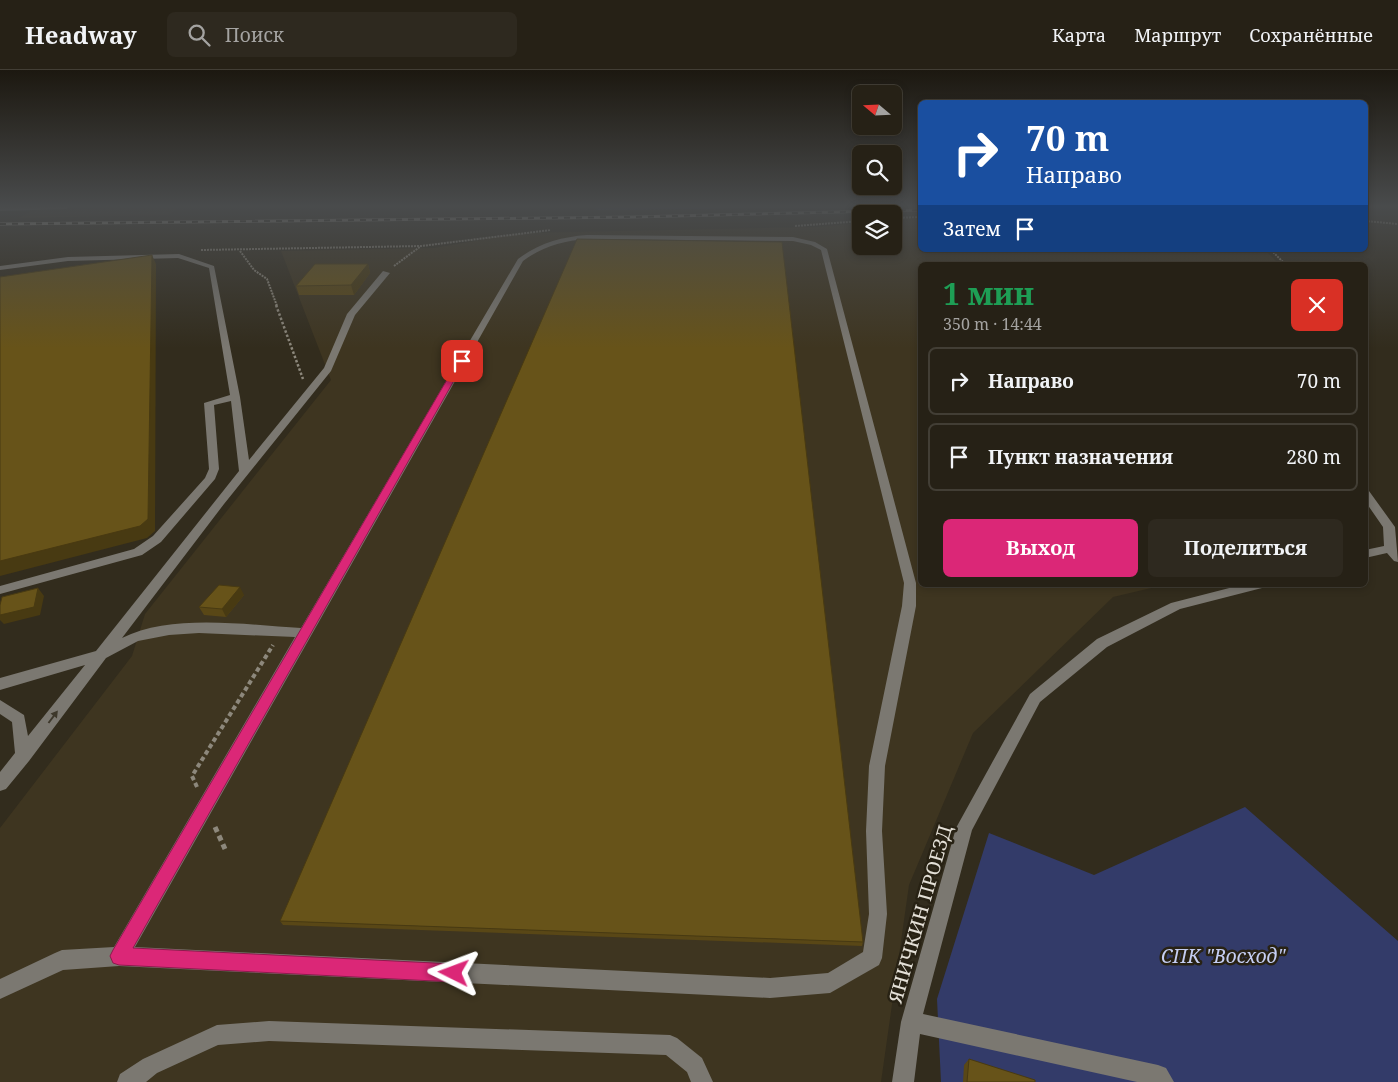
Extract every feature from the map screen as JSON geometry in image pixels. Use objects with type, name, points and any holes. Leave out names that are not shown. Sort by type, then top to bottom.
[{"type":"street","points":[[119,956],[520,260],[527,254]]},
{"type":"street","points":[[0,989],[62,960],[119,956],[770,988],[830,983],[872,958],[878,914],[874,831],[877,766],[910,606],[910,584],[825,254]]},
{"type":"street","points":[[0,268],[68,259],[178,256],[212,267],[236,397],[245,472]]},
{"type":"street","points":[[0,784],[100,654],[328,368],[351,314],[386,273]]},
{"type":"street","points":[[0,590],[138,552],[157,539],[210,479],[214,469],[209,403],[236,397]]},
{"type":"street","points":[[1368,497],[1388,527],[1394,553],[1368,554]]},
{"type":"street","name":"ЯНИЧКИН ПРОЕЗД","points":[[903,1082],[911,1022],[964,828],[1035,698],[1102,643],[1176,606],[1250,587]]},
{"type":"street","points":[[0,684],[100,654],[135,637],[169,630],[199,628],[304,632]]},
{"type":"street","points":[[0,706],[19,719],[23,756]]},
{"type":"street","points":[[911,1022],[1158,1076],[1163,1082]]},
{"type":"street","points":[[128,1082],[150,1066],[217,1035],[270,1031],[670,1045],[695,1064],[702,1082]]},
{"type":"path","points":[[243,254],[254,270],[267,279],[308,394]]},
{"type":"path","points":[[386,273],[410,254]]},
{"type":"shaded area","points":[[282,254],[1269,254],[1277,262],[918,262],[918,587],[1156,587],[1113,597],[973,733],[909,885],[881,1082],[0,1082],[0,828],[132,656],[145,614],[331,380]]},
{"type":"green space","name":"СПК \"Восход\"","points":[[1245,807],[1398,941],[1398,1082],[941,1082],[937,999],[989,833],[1094,875]]},
{"type":"building","points":[[570,254],[783,254],[863,942],[280,921]]},
{"type":"building","points":[[152,255],[148,519],[140,526],[0,561],[0,277]]},
{"type":"building","points":[[315,264],[368,264],[351,285],[296,286]]},
{"type":"building","points":[[219,585],[240,587],[222,609],[199,607]]},
{"type":"building","points":[[38,588],[34,607],[0,615],[2,597]]},
{"type":"building","points":[[969,1059],[1035,1080],[1035,1082],[967,1082]]},
{"type":"route","points":[[454,973],[119,956],[304,632],[462,361]]}]
